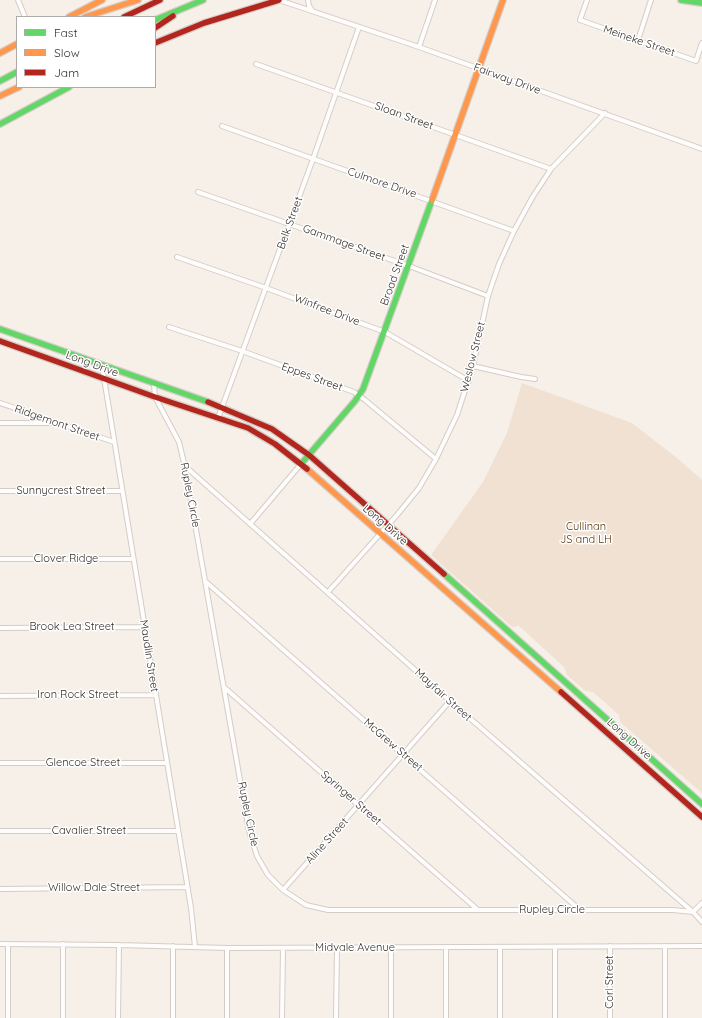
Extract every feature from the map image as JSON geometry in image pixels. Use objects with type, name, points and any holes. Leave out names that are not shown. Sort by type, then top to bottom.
[{"type":"main road","points":[[71,16],[102,0]]},
{"type":"main road","points":[[88,16],[138,0]]},
{"type":"main road","points":[[126,16],[160,0]]},
{"type":"main road","points":[[156,20],[195,2],[203,0]]},
{"type":"main road","points":[[156,43],[204,23],[279,0]]},
{"type":"main road","name":"Broad Street","points":[[301,464],[363,389],[409,266],[503,0]]},
{"type":"main road","points":[[681,0],[702,3]]},
{"type":"main road","points":[[156,27],[195,2]]},
{"type":"main road","points":[[0,53],[16,45]]},
{"type":"main road","points":[[0,81],[16,73]]},
{"type":"main road","points":[[0,96],[17,88]]},
{"type":"main road","points":[[0,124],[67,88]]},
{"type":"main road","name":"Long Drive","points":[[0,329],[222,407],[272,429],[309,456],[346,488],[387,526],[525,646],[702,804]]},
{"type":"main road","name":"Long Drive","points":[[0,341],[155,397],[248,428],[275,444],[301,464],[701,814]]},
{"type":"main road","points":[[47,358],[51,348]]},
{"type":"main road","points":[[337,496],[346,488]]},
{"type":"main road","points":[[421,570],[428,562]]},
{"type":"main road","points":[[467,609],[474,602]]},
{"type":"main road","points":[[518,654],[525,646]]},
{"type":"main road","points":[[563,694],[570,686]]},
{"type":"main road","points":[[613,738],[619,729]]},
{"type":"main road","points":[[656,776],[663,769]]},
{"type":"street","points":[[18,0],[25,16]]},
{"type":"street","name":"Fairway Drive","points":[[279,0],[419,47],[702,149]]},
{"type":"street","points":[[308,0],[312,11]]},
{"type":"street","points":[[419,47],[435,0]]},
{"type":"street","name":"Meineke Street","points":[[587,0],[580,20],[696,61],[702,43]]},
{"type":"street","points":[[638,40],[651,0]]},
{"type":"street","name":"Belk Street","points":[[218,418],[290,224],[359,26]]},
{"type":"street","name":"Sloan Street","points":[[256,64],[456,134],[551,170]]},
{"type":"street","name":"Weslow Street","points":[[328,592],[419,488],[436,459],[457,415],[469,381],[488,296],[499,264],[514,231],[532,198],[551,170],[604,113]]},
{"type":"street","name":"Culmore Drive","points":[[222,126],[432,200],[514,231]]},
{"type":"street","name":"Gammage Street","points":[[198,192],[409,266],[488,296]]},
{"type":"street","name":"Winfree Drive","points":[[176,257],[266,288],[385,332],[469,381]]},
{"type":"street","name":"Eppes Street","points":[[169,327],[359,395],[436,459]]},
{"type":"street","name":"Maudlin Street","points":[[102,366],[191,908],[195,947]]},
{"type":"street","points":[[473,366],[535,379]]},
{"type":"street","name":"Rupley Circle","points":[[154,384],[155,397],[179,442],[186,467],[249,831],[257,856],[268,875],[283,890],[306,904],[328,910],[673,910],[693,912]]},
{"type":"street","name":"Ridgemont Street","points":[[0,403],[114,442]]},
{"type":"street","points":[[0,423],[56,423]]},
{"type":"street","name":"Broad Street","points":[[250,524],[301,464]]},
{"type":"street","name":"Mayfair Street","points":[[186,467],[450,701],[693,912],[702,922]]},
{"type":"street","name":"Sunnycrest Street","points":[[0,491],[122,491]]},
{"type":"street","name":"Clover Ridge","points":[[0,560],[133,559]]},
{"type":"street","name":"McGrew Street","points":[[205,580],[580,910]]},
{"type":"street","name":"Brook Lea Street","points":[[0,628],[144,627]]},
{"type":"street","name":"Springer Street","points":[[224,687],[478,910]]},
{"type":"street","name":"Iron Rock Street","points":[[0,696],[155,695]]},
{"type":"street","name":"Aline Street","points":[[283,890],[450,701]]},
{"type":"street","name":"Glencoe Street","points":[[0,763],[167,764]]},
{"type":"street","name":"Cavalier Street","points":[[0,831],[178,831]]},
{"type":"street","name":"Willow Dale Street","points":[[0,889],[187,887]]},
{"type":"street","points":[[693,912],[702,902]]},
{"type":"street","name":"Midvale Avenue","points":[[0,944],[227,948],[702,946]]},
{"type":"street","points":[[8,944],[8,1018]]},
{"type":"street","points":[[63,944],[63,1018]]},
{"type":"street","points":[[118,1018],[119,945]]},
{"type":"street","points":[[173,946],[173,1018]]},
{"type":"street","name":"Corl Street","points":[[610,946],[610,1018]]},
{"type":"street","points":[[665,946],[665,1018]]},
{"type":"street","points":[[446,947],[446,1018]]},
{"type":"street","points":[[500,947],[500,1018]]},
{"type":"street","points":[[555,947],[555,1018]]},
{"type":"street","points":[[227,948],[227,1018]]},
{"type":"street","points":[[282,948],[282,1018]]},
{"type":"street","points":[[336,1018],[337,948]]},
{"type":"street","points":[[391,948],[391,1018]]},
{"type":"green space","name":"Cullinan JS and LH","points":[[522,383],[632,423],[677,458],[702,480],[702,793],[620,722],[619,715],[593,692],[585,691],[567,675],[564,667],[519,626],[512,627],[431,555],[483,482],[507,433]]},
{"type":"traffic: fast","points":[[156,20],[203,0]]},
{"type":"traffic: fast","points":[[681,0],[702,3]]},
{"type":"traffic: fast","points":[[0,81],[16,73]]},
{"type":"traffic: fast","points":[[0,124],[67,88]]},
{"type":"traffic: fast","points":[[301,464],[355,401],[363,389],[432,200]]},
{"type":"traffic: fast","points":[[0,329],[208,402]]},
{"type":"traffic: fast","points":[[444,574],[702,804]]},
{"type":"traffic: slow","points":[[71,16],[102,0]]},
{"type":"traffic: slow","points":[[88,16],[138,0]]},
{"type":"traffic: slow","points":[[432,200],[503,0]]},
{"type":"traffic: slow","points":[[0,53],[16,45]]},
{"type":"traffic: slow","points":[[0,96],[17,88]]},
{"type":"traffic: slow","points":[[307,469],[561,692]]},
{"type":"traffic: jam","points":[[126,16],[160,0]]},
{"type":"traffic: jam","points":[[156,43],[204,23],[279,0]]},
{"type":"traffic: jam","points":[[156,27],[173,16]]},
{"type":"traffic: jam","points":[[0,341],[155,397],[248,428],[275,444],[307,469]]},
{"type":"traffic: jam","points":[[208,402],[272,429],[309,455],[444,574]]},
{"type":"traffic: jam","points":[[561,692],[702,817]]}]
